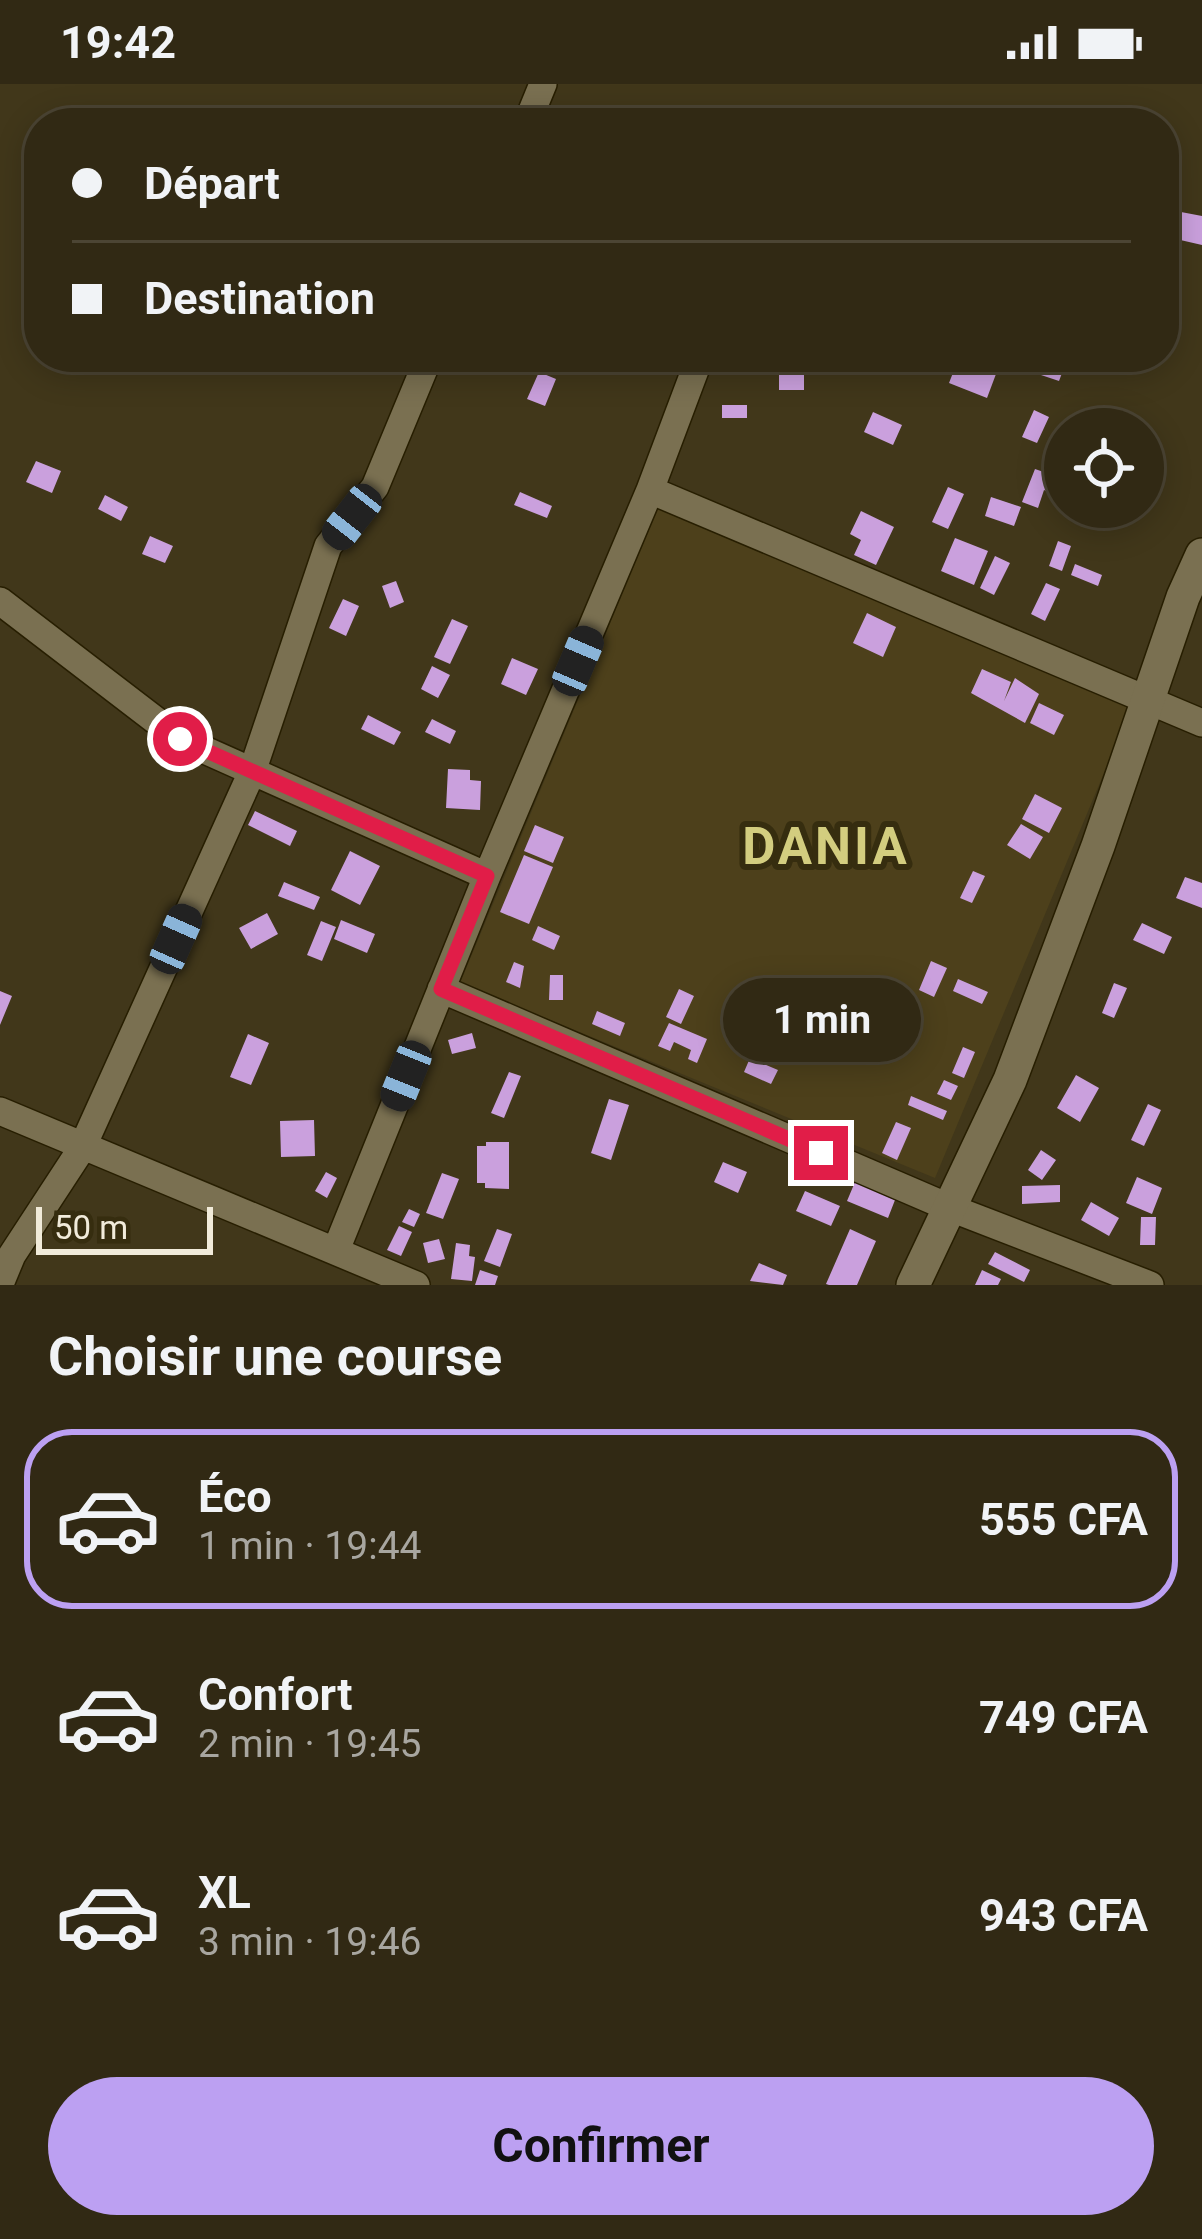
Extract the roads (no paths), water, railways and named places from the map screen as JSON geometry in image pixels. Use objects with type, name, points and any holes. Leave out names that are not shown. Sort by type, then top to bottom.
[{"type":"street","points":[[0,1284],[12,1255],[82,1148],[252,772],[328,546],[375,487],[423,372]]},
{"type":"street","points":[[336,1250],[694,372]]},
{"type":"street","points":[[650,490],[1202,723]]},
{"type":"street","points":[[913,1285],[1010,1080],[1202,554]]},
{"type":"street","points":[[0,602],[180,739],[487,876]]},
{"type":"street","points":[[441,989],[948,1208],[1150,1285]]},
{"type":"street","points":[[0,1111],[416,1285]]},
{"type":"district","name":"DANIA","points":[[826,846]]}]
